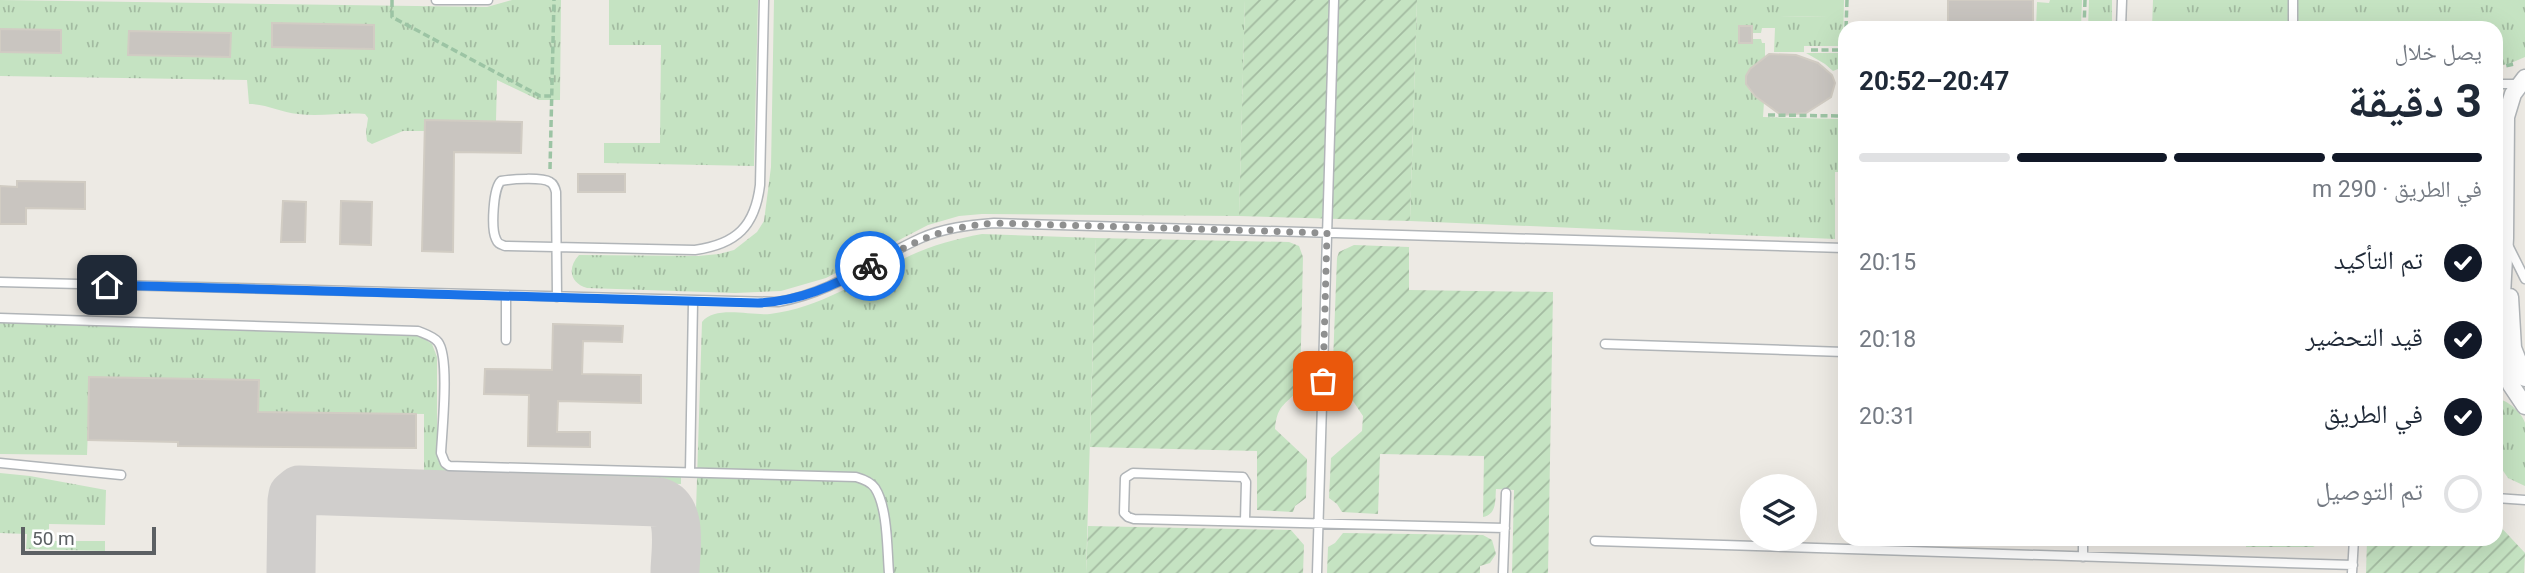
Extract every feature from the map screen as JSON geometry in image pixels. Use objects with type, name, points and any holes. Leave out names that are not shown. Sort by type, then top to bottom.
[{"type":"street","points":[[2503,252],[2506,117],[2513,94],[2522,81]]},
{"type":"street","points":[[2503,277],[2510,289],[2513,348],[2525,378]]},
{"type":"street","points":[[2503,359],[2511,385],[2525,406]]},
{"type":"lane","points":[[436,0],[488,0]]},
{"type":"lane","points":[[558,297],[557,247],[556,192],[550,182],[501,181],[496,185],[495,238],[505,246],[557,247],[695,250],[725,243],[749,224],[758,205],[760,185],[764,0]]},
{"type":"lane","points":[[1317,573],[1334,0]]},
{"type":"lane","points":[[2122,0],[2122,21]]},
{"type":"lane","points":[[2293,0],[2293,21]]},
{"type":"lane","points":[[2503,83],[2522,81]]},
{"type":"lane","points":[[0,282],[758,303],[798,299],[838,284],[923,237],[970,225],[995,223],[1838,248]]},
{"type":"lane","points":[[2505,238],[2525,279]]},
{"type":"lane","points":[[506,296],[506,340]]},
{"type":"lane","points":[[690,471],[693,302]]},
{"type":"lane","points":[[0,318],[418,331],[438,342],[442,351],[444,372],[441,453],[445,464],[848,475],[864,480],[876,489],[882,505],[889,573]]},
{"type":"lane","points":[[1605,344],[1838,352]]},
{"type":"lane","points":[[0,464],[121,475]]},
{"type":"lane","points":[[1245,521],[1246,482],[1243,477],[1133,473],[1125,478],[1124,513],[1128,517],[1245,521],[1505,528]]},
{"type":"lane","points":[[1503,573],[1506,493]]},
{"type":"lane","points":[[2503,498],[2525,500]]},
{"type":"lane","points":[[1595,541],[2353,569],[2354,546]]},
{"type":"lane","points":[[1910,546],[1910,551]]},
{"type":"lane","points":[[2083,546],[2083,557]]},
{"type":"path","points":[[391,0],[391,17],[540,96],[551,96]]},
{"type":"path","points":[[550,182],[554,0]]},
{"type":"path","points":[[1846,0],[1846,21]]},
{"type":"path","points":[[2084,21],[2085,0]]},
{"type":"path","points":[[1811,50],[1838,50]]},
{"type":"path","points":[[2503,66],[2522,60]]},
{"type":"path","points":[[1768,115],[1838,116]]},
{"type":"green space","points":[[0,0],[487,7],[512,0],[561,0],[560,100],[539,100],[497,80],[496,121],[425,120],[425,131],[403,131],[372,144],[367,141],[368,118],[365,114],[306,115],[249,104],[247,80],[0,76]]},
{"type":"green space","points":[[609,0],[758,0],[754,166],[604,163],[604,143],[660,143],[661,45],[609,45]]},
{"type":"green space","points":[[774,0],[1245,0],[1239,216],[959,216],[928,225],[826,278],[781,291],[735,293],[581,286],[572,275],[573,265],[579,255],[719,254],[734,250],[757,232],[764,221],[771,167]]},
{"type":"green space","points":[[1245,0],[1417,0],[1410,221],[1239,216]]},
{"type":"green space","points":[[1417,0],[1779,0],[1779,16],[1827,17],[1828,0],[1844,0],[1844,21],[1838,21],[1838,46],[1804,46],[1804,52],[1774,52],[1775,28],[1762,28],[1761,33],[1752,33],[1752,26],[1739,27],[1739,43],[1752,43],[1752,39],[1761,39],[1762,43],[1765,43],[1765,59],[1746,84],[1750,91],[1764,102],[1763,117],[1838,119],[1835,239],[1410,221]]},
{"type":"green space","points":[[1779,0],[1828,0],[1828,17],[1779,16]]},
{"type":"green space","points":[[2050,0],[2082,0],[2081,21],[2036,21],[2037,2],[2049,3]]},
{"type":"green space","points":[[2089,0],[2112,0],[2112,21],[2088,21]]},
{"type":"green space","points":[[2153,0],[2525,0],[2525,57],[2503,65],[2503,21],[2152,21]]},
{"type":"green space","points":[[1806,53],[1838,53],[1838,69],[1833,71]]},
{"type":"green space","points":[[982,234],[1096,238],[1086,573],[694,573],[702,322],[715,314],[770,314],[806,306],[923,250]]},
{"type":"green space","points":[[1096,238],[1289,242],[1299,246],[1303,257],[1300,387],[1278,414],[1275,429],[1307,459],[1306,498],[1295,506],[1293,512],[1257,510],[1257,451],[1090,447]]},
{"type":"green space","points":[[1354,245],[1409,247],[1409,290],[1553,292],[1548,573],[1512,573],[1514,490],[1496,489],[1493,510],[1483,517],[1484,456],[1380,454],[1378,514],[1342,512],[1329,498],[1331,458],[1362,431],[1363,416],[1351,398],[1332,388],[1337,258],[1339,252]]},
{"type":"green space","points":[[0,323],[420,336],[432,344],[437,357],[437,457],[441,466],[450,469],[681,475],[681,484],[424,476],[424,414],[258,412],[258,380],[90,377],[87,455],[0,454]]},
{"type":"green space","points":[[2503,400],[2521,415],[2525,423],[2525,486],[2508,478],[2503,471]]},
{"type":"green space","points":[[0,473],[106,490],[105,525],[49,524],[49,541],[105,541],[105,551],[26,549],[27,534],[0,533]]},
{"type":"green space","points":[[1088,526],[1291,530],[1304,545],[1303,573],[1086,573]]},
{"type":"green space","points":[[2503,529],[2525,553],[2524,573],[2366,573],[2367,546],[2503,546]]},
{"type":"green space","points":[[1343,533],[1483,535],[1492,540],[1496,554],[1490,563],[1480,566],[1480,573],[1327,573],[1328,547]]},
{"type":"green space","points":[[2246,546],[2315,546],[2313,547]]},
{"type":"building","points":[[1948,0],[2033,0],[2033,21],[1948,21]]},
{"type":"building","points":[[272,23],[374,25],[374,49],[272,47]]},
{"type":"building","points":[[1739,26],[1752,26],[1752,43],[1739,43]]},
{"type":"building","points":[[0,29],[61,30],[61,53],[0,52]]},
{"type":"building","points":[[129,31],[231,33],[230,57],[128,55]]},
{"type":"building","points":[[1769,54],[1796,55],[1818,63],[1832,75],[1835,83],[1831,97],[1806,113],[1781,115],[1755,96],[1746,84],[1750,69]]},
{"type":"building","points":[[425,120],[522,122],[521,153],[454,152],[453,252],[422,251]]},
{"type":"building","points":[[578,174],[625,174],[625,192],[578,192]]},
{"type":"building","points":[[17,181],[85,182],[85,209],[26,208],[26,224],[0,224],[0,186],[17,187]]},
{"type":"building","points":[[283,201],[306,202],[305,242],[281,242]]},
{"type":"building","points":[[341,201],[372,202],[371,245],[340,244]]},
{"type":"building","points":[[553,324],[623,326],[622,342],[583,341],[582,374],[641,375],[641,403],[558,401],[557,432],[590,432],[590,447],[528,446],[529,395],[484,394],[485,369],[552,370]]},
{"type":"building","points":[[89,377],[259,380],[258,412],[416,414],[416,448],[178,446],[178,442],[88,440]]},
{"type":"taxiway","points":[[291,573],[292,501],[293,495],[299,490],[659,502],[667,506],[675,522],[675,573]]},
{"type":"way so far","points":[[870,266],[923,237],[970,225],[995,223],[1327,233],[1323,381]]},
{"type":"route","points":[[107,285],[758,303],[798,299],[838,284],[870,266]]}]
